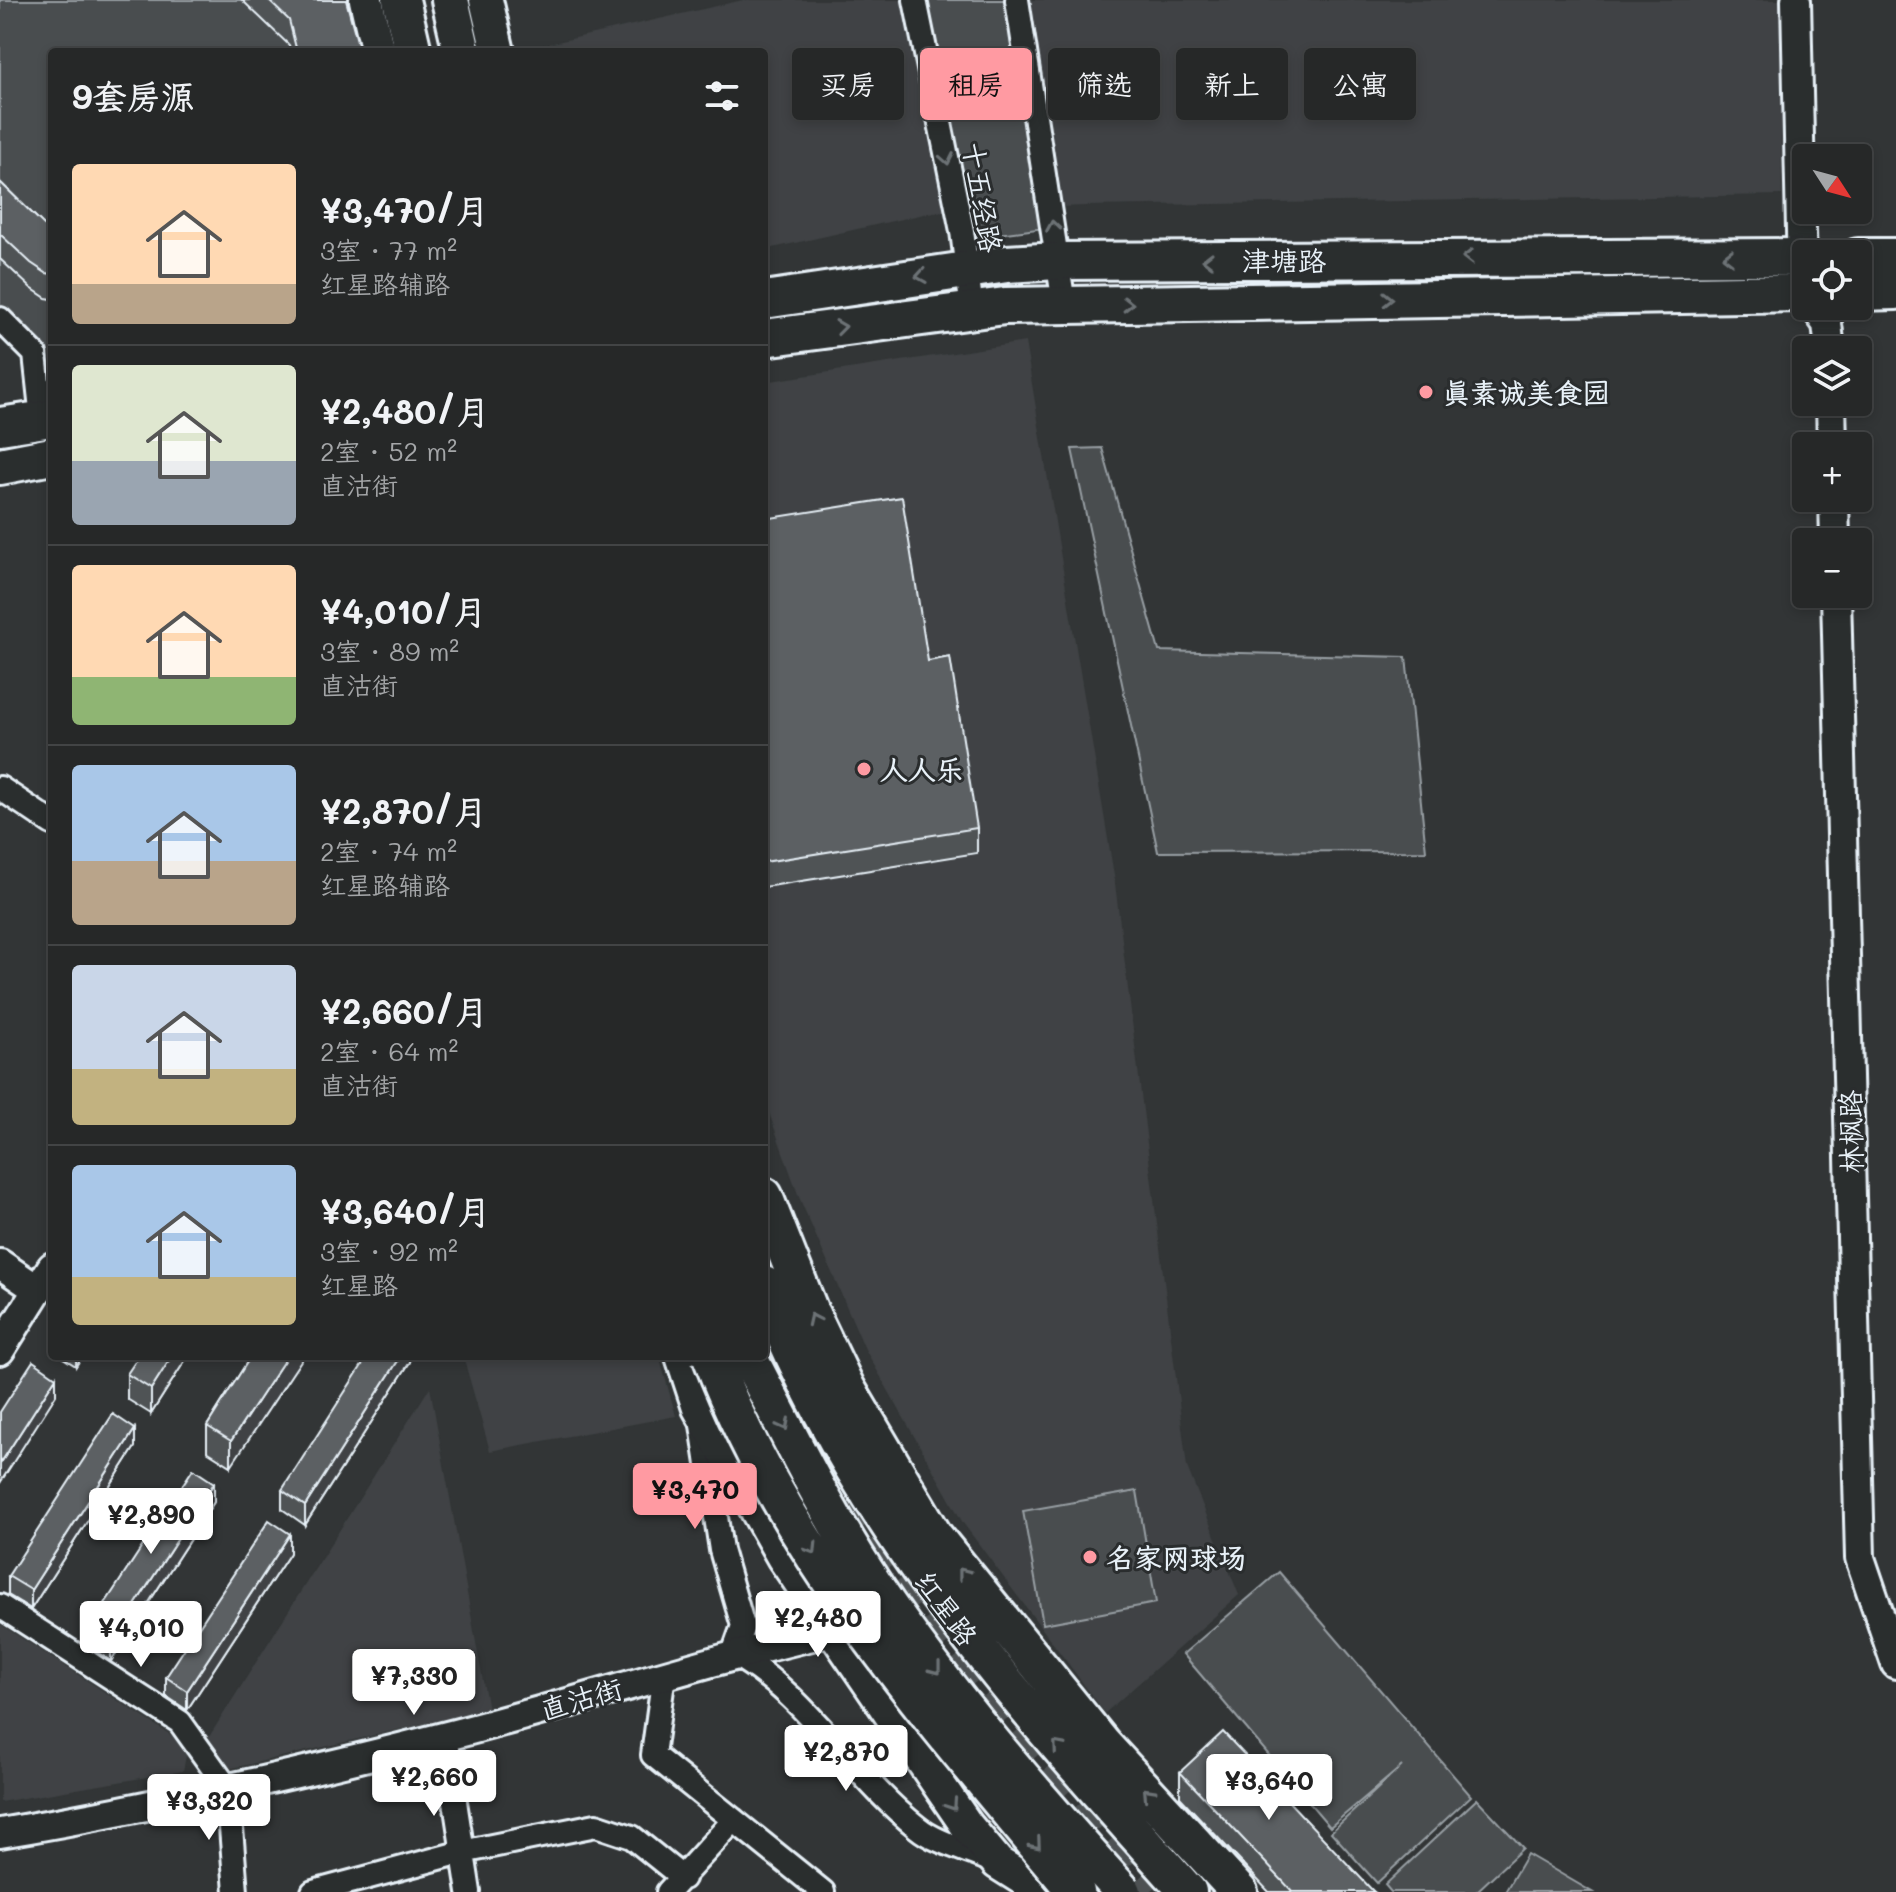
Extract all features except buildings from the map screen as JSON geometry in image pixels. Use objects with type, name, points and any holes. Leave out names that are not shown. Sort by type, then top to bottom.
[{"type":"main road","points":[[366,0],[377,48]]},
{"type":"main road","points":[[401,0],[412,48]]},
{"type":"main road","points":[[450,0],[461,48]]},
{"type":"main road","points":[[486,0],[497,48]]},
{"type":"main road","name":"津塘路","points":[[768,299],[966,270],[1058,261],[1792,257]]},
{"type":"main road","points":[[1872,257],[1896,257]]},
{"type":"main road","points":[[1872,292],[1896,291]]},
{"type":"main road","name":"津塘路","points":[[768,337],[972,310],[1064,304],[1792,297]]},
{"type":"main road","points":[[0,426],[47,418]]},
{"type":"main road","points":[[0,466],[48,457]]},
{"type":"main road","points":[[768,1206],[810,1312],[847,1389],[934,1536],[1103,1745],[1239,1892]]},
{"type":"main road","name":"红星路","points":[[768,1293],[840,1446],[921,1574],[994,1673],[1188,1892]]},
{"type":"main road","points":[[683,1360],[699,1408],[783,1557],[833,1631],[967,1826],[998,1863],[1044,1892]]},
{"type":"main road","points":[[713,1360],[769,1480],[870,1641],[922,1710],[1076,1892]]},
{"type":"main road","name":"红星路","points":[[750,1360],[833,1518],[875,1585],[934,1667],[1053,1815],[1123,1892]]},
{"type":"street","name":"十五经路","points":[[915,0],[962,231],[972,310]]},
{"type":"street","points":[[1017,0],[1064,304]]},
{"type":"street","points":[[1796,0],[1803,240]]},
{"type":"street","points":[[0,319],[35,354],[47,418]]},
{"type":"street","name":"林枫路","points":[[1836,608],[1860,1558],[1896,1664]]},
{"type":"street","points":[[0,788],[48,820]]},
{"type":"street","points":[[0,1264],[45,1278],[0,1350]]},
{"type":"street","points":[[699,1408],[721,1550],[743,1626],[733,1654],[764,1671],[872,1787],[920,1830],[998,1863]]},
{"type":"street","points":[[0,1606],[180,1722],[228,1789],[236,1892]]},
{"type":"street","name":"直沽街","points":[[0,1833],[228,1789],[445,1737],[733,1654],[833,1631]]},
{"type":"street","points":[[664,1674],[653,1755],[823,1892]]},
{"type":"street","points":[[445,1737],[469,1892]]},
{"type":"street","points":[[313,1892],[462,1852],[596,1825],[632,1837],[676,1885],[734,1820]]},
{"type":"shaded area","points":[[0,0],[349,0],[360,48],[48,48],[48,378],[0,329]]},
{"type":"shaded area","points":[[743,0],[1780,0],[1782,195],[1086,206],[933,212],[768,249],[768,48],[531,48]]},
{"type":"shaded area","points":[[927,0],[1012,0],[1019,48],[937,48]]},
{"type":"shaded area","points":[[951,120],[1029,120],[1045,228],[975,237]]},
{"type":"shaded area","points":[[1025,342],[1114,875],[1187,1467],[1239,1595],[1105,1713],[963,1523],[865,1349],[799,1197],[768,1110],[768,381]]},
{"type":"shaded area","points":[[1102,448],[1159,651],[1406,657],[1426,851],[1158,852],[1072,449]]},
{"type":"shaded area","points":[[464,1360],[660,1360],[676,1416],[490,1451]]},
{"type":"shaded area","points":[[430,1387],[488,1709],[216,1772],[207,1740]]},
{"type":"shaded area","name":"名家网球场","points":[[1137,1491],[1156,1603],[1043,1624],[1023,1511]]},
{"type":"shaded area","points":[[1279,1572],[1471,1796],[1377,1883],[1331,1832],[1402,1766],[1330,1827],[1183,1654]]},
{"type":"shaded area","points":[[0,1624],[188,1746],[183,1771],[0,1802]]},
{"type":"shaded area","points":[[1477,1799],[1523,1848],[1476,1892],[1391,1892],[1385,1885]]},
{"type":"shaded area","points":[[1527,1854],[1592,1892],[1505,1892]]},
{"type":"tunnel","points":[[768,1337],[796,1407],[835,1484],[879,1557],[981,1697],[1150,1892]]},
{"type":"place","name":"真素诚美食园","points":[[1426,392]]},
{"type":"place","name":"人人乐","points":[[864,769]]},
{"type":"place","name":"名家网球场","points":[[1090,1557]]}]
